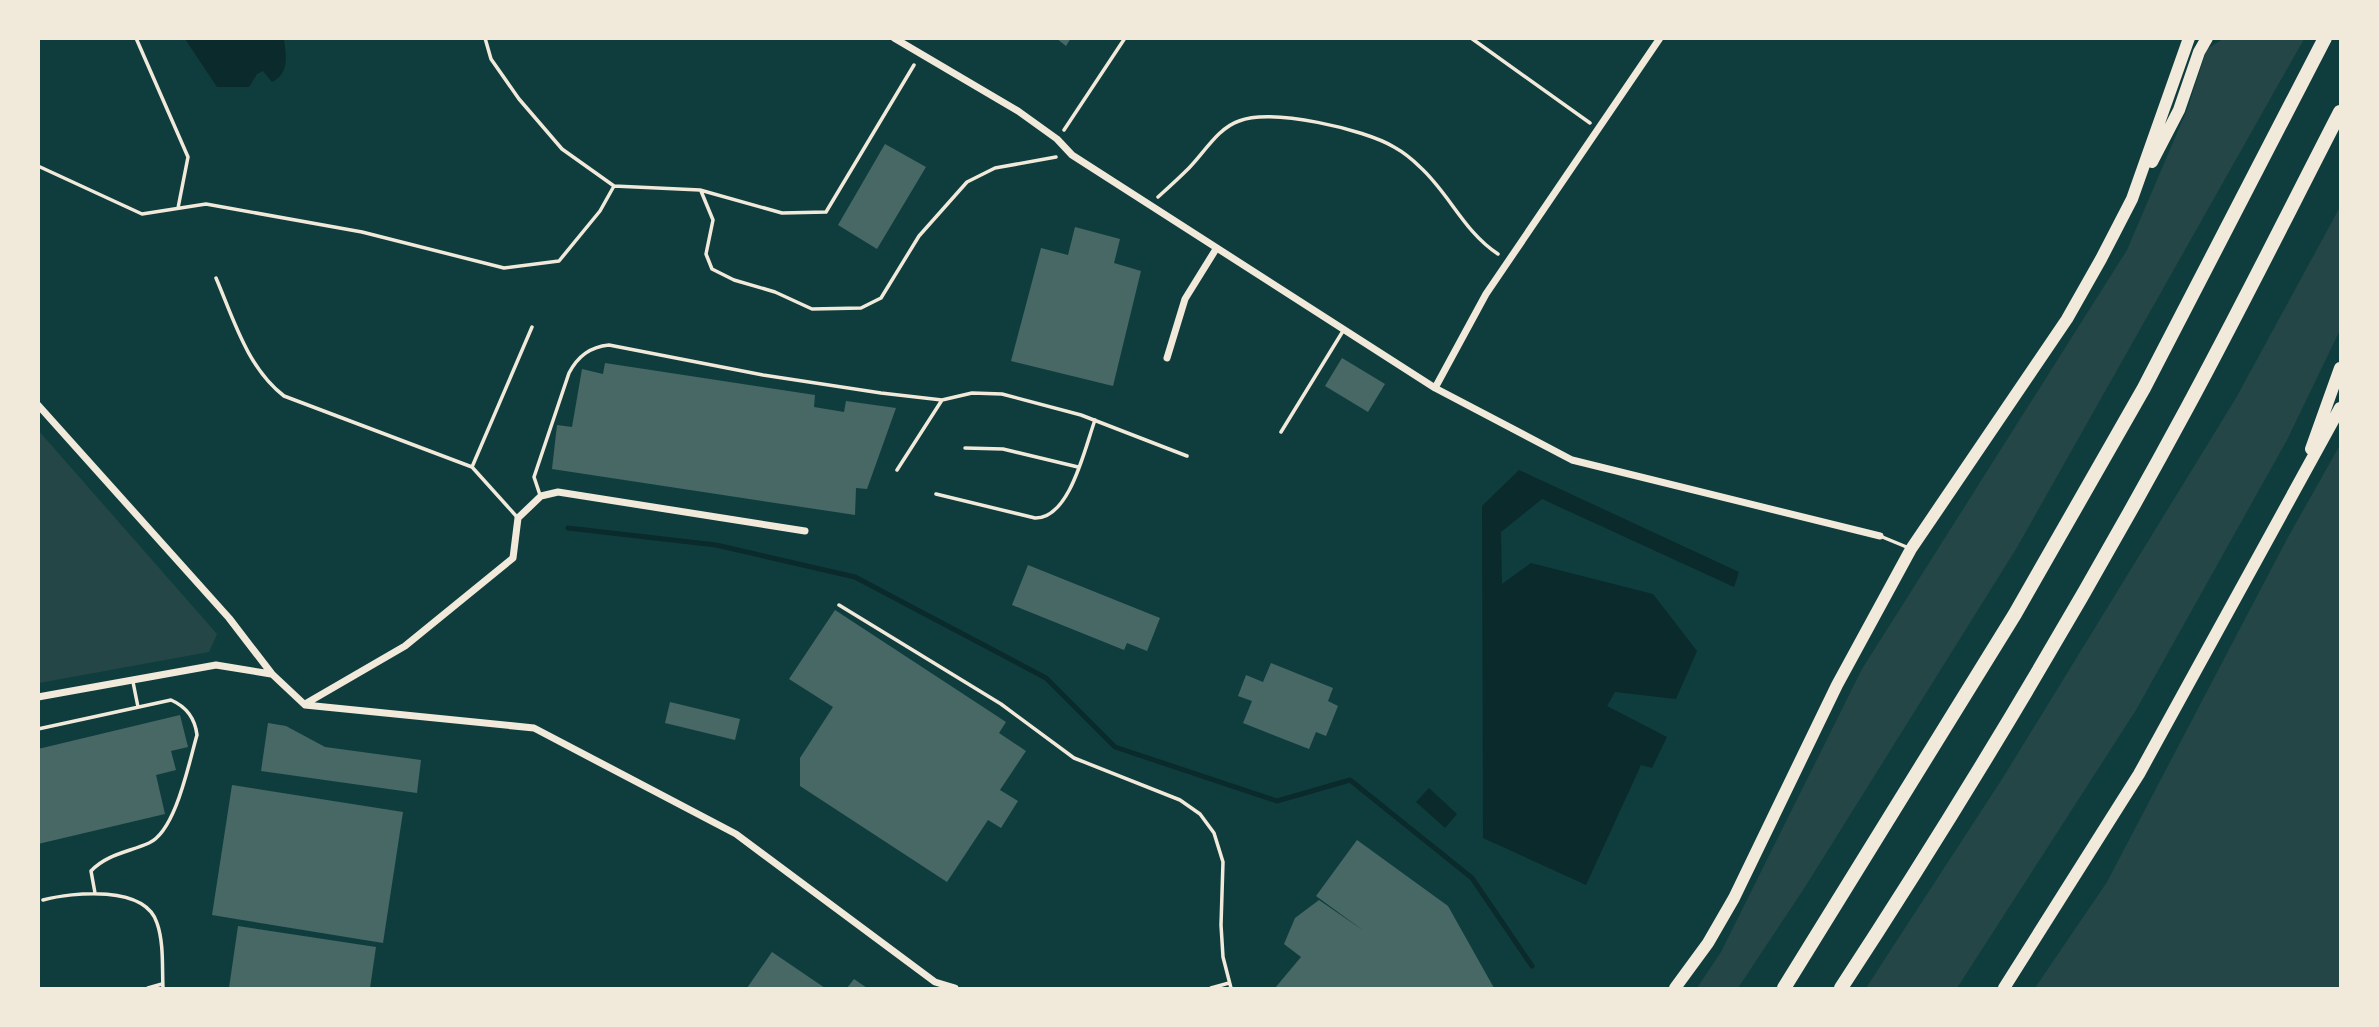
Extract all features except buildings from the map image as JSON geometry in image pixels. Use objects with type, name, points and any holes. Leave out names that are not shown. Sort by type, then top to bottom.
[{"type":"highway","points":[[1784,989],[2015,614],[2144,388],[2325,38]]},
{"type":"highway","points":[[1841,989],[2009,718],[2091,579],[2188,407],[2340,112]]},
{"type":"main road","points":[[2132,199],[2189,38]]},
{"type":"main road","points":[[1675,989],[1709,943],[1734,898],[1837,685],[1910,549],[2067,319],[2179,110],[2199,52],[2207,38]]},
{"type":"main road","points":[[2296,488],[2340,368]]},
{"type":"main road","points":[[2004,989],[2139,774],[2340,408]]},
{"type":"street","points":[[894,38],[1018,111],[1057,139],[1072,155],[1343,331],[1435,388],[1572,460],[1880,536]]},
{"type":"street","points":[[1435,388],[1486,294],[1660,38]]},
{"type":"street","points":[[1167,358],[1185,299],[1216,249]]},
{"type":"street","points":[[38,405],[229,618],[272,674],[304,705],[534,727],[736,834],[934,985],[955,989]]},
{"type":"street","points":[[304,705],[405,646],[513,558],[518,518],[541,496],[558,492],[805,531]]},
{"type":"street","points":[[38,697],[216,665],[272,674]]},
{"type":"lane","points":[[216,278],[251,359],[268,382],[284,396],[472,467],[518,518]]},
{"type":"lane","points":[[472,467],[531,327]]},
{"type":"lane","points":[[1281,432],[1343,331]]},
{"type":"lane","points":[[541,496],[534,477],[569,373],[579,358],[601,346],[609,345],[819,384],[942,400],[972,393],[1002,394],[1095,420],[1187,456]]},
{"type":"lane","points":[[897,470],[942,400]]},
{"type":"lane","points":[[936,494],[1040,519],[1052,514],[1065,499],[1095,420]]},
{"type":"lane","points":[[965,448],[1003,449],[1078,467]]},
{"type":"lane","points":[[1880,536],[1910,549]]},
{"type":"lane","points":[[839,605],[992,699],[1074,758],[1180,800],[1200,814],[1214,833],[1223,862],[1223,957],[1231,989]]},
{"type":"lane","points":[[133,680],[138,707]]},
{"type":"lane","points":[[38,729],[172,700],[189,712],[196,727],[197,735],[171,818],[152,842],[107,858],[96,865],[91,871],[95,893]]},
{"type":"lane","points":[[43,900],[60,895],[95,893],[124,898],[142,905],[152,913],[158,925],[162,986],[148,989]]},
{"type":"lane","points":[[1211,989],[1229,983]]},
{"type":"path","points":[[136,38],[188,157],[178,208]]},
{"type":"path","points":[[485,38],[491,59],[519,99],[562,149],[614,187],[700,190],[782,213],[826,212],[920,54]]},
{"type":"path","points":[[1057,139],[1125,38]]},
{"type":"path","points":[[1471,38],[1598,128]]},
{"type":"path","points":[[1149,205],[1190,167],[1214,140],[1237,121],[1268,115],[1355,131],[1394,147],[1420,167],[1485,245],[1509,260]]},
{"type":"path","points":[[700,190],[713,220],[706,254],[712,269],[812,309],[861,308],[881,298],[919,236],[967,182],[995,167],[1072,155]]},
{"type":"path","points":[[38,166],[142,214],[206,204],[362,232],[504,268],[559,261],[600,211],[614,187]]},
{"type":"shaded area","points":[[185,39],[284,39],[284,69],[272,82],[263,71],[257,74],[249,87],[217,87]]},
{"type":"shaded area","points":[[2223,39],[2304,39],[2016,549],[1805,887],[1738,988],[1697,988],[1721,952],[1862,669],[2127,250],[2187,110],[2207,49]]},
{"type":"shaded area","points":[[2340,207],[2340,330],[2287,440],[2136,710],[1957,988],[1866,988],[2004,776],[2236,398]]},
{"type":"shaded area","points":[[38,430],[217,634],[209,652],[39,683]]},
{"type":"shaded area","points":[[2340,445],[2340,988],[2035,988],[2107,882],[2287,539]]},
{"type":"shaded area","points":[[1519,470],[1739,572],[1734,587],[1542,499],[1501,532],[1502,584],[1531,563],[1653,594],[1697,651],[1676,699],[1615,692],[1607,706],[1667,737],[1652,768],[1641,765],[1586,885],[1483,838],[1482,506]]},
{"type":"shaded area","points":[[1429,788],[1457,814],[1445,828],[1416,802]]},
{"type":"waterway","points":[[568,528],[716,545],[855,577],[1046,678],[1115,747],[1277,801],[1350,780],[1472,878],[1532,966]]}]
